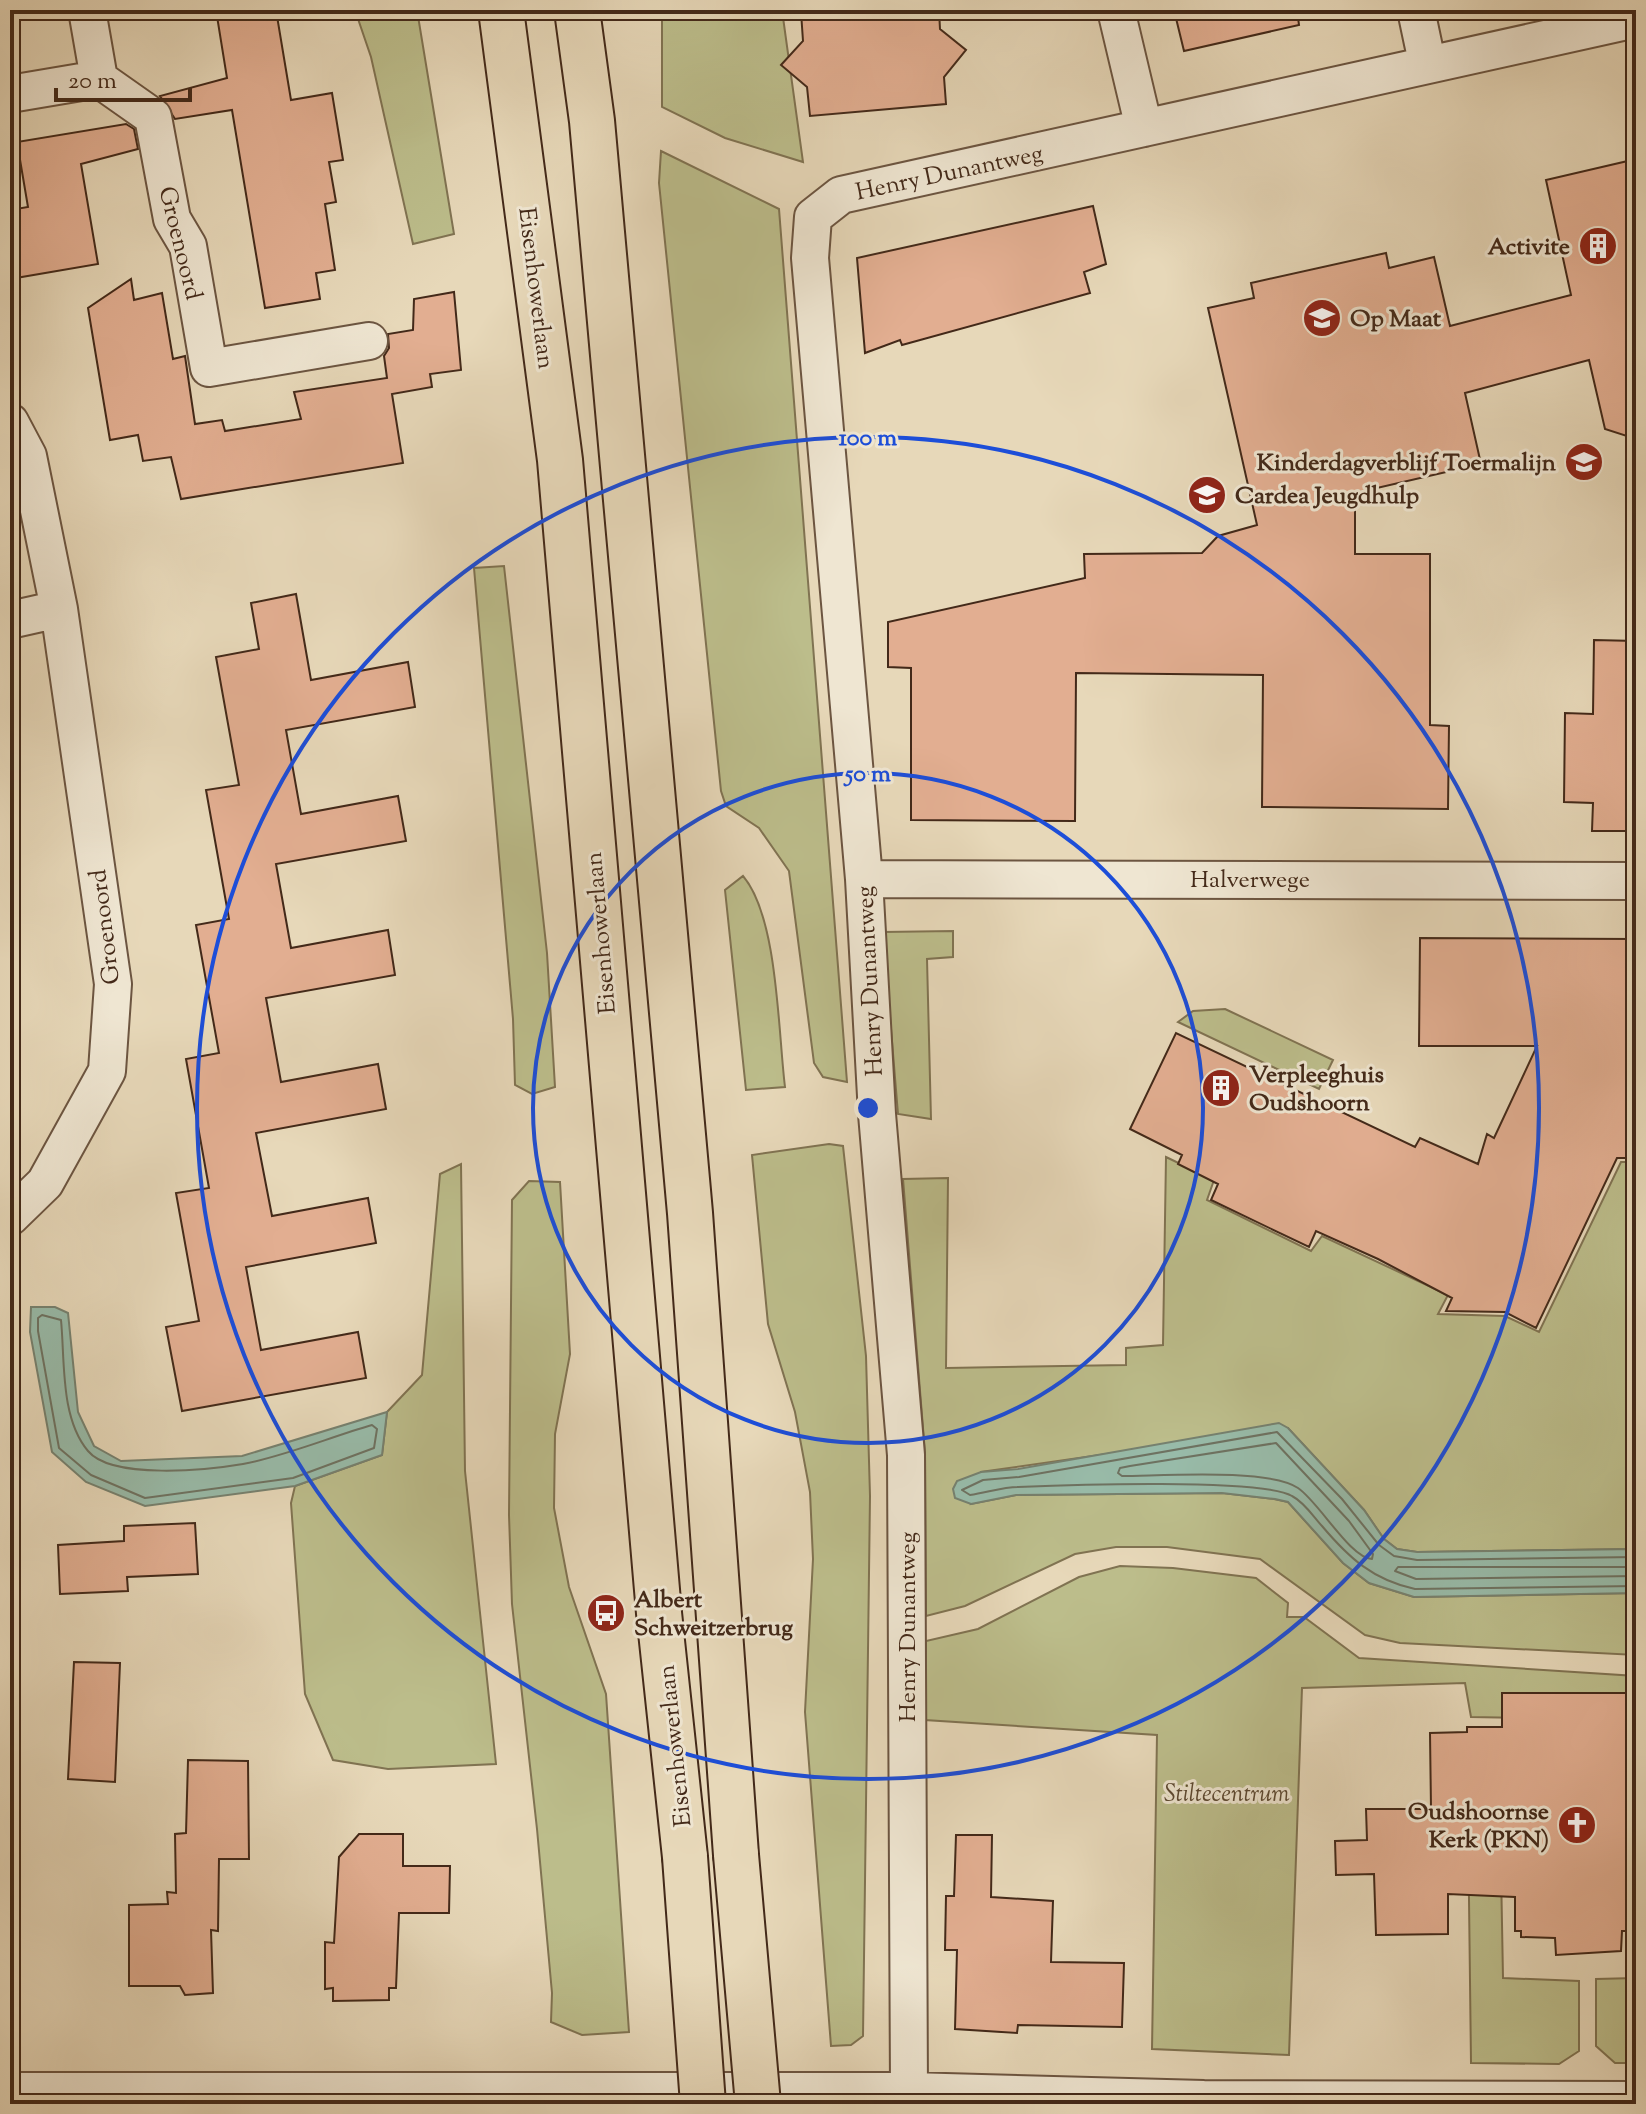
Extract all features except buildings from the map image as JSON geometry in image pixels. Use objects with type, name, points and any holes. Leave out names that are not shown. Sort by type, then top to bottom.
[{"type":"main road","name":"Eisenhowerlaan","points":[[501,10],[560,460],[659,1613],[685,1857],[703,2104]]},
{"type":"main road","points":[[577,10],[592,121],[690,1213],[736,1855],[758,2104]]},
{"type":"street","points":[[10,94],[99,79],[87,10]]},
{"type":"street","points":[[1116,10],[1144,128]]},
{"type":"street","points":[[1416,10],[1427,62]]},
{"type":"street","name":"Henry Dunantweg","points":[[909,2091],[906,1455],[877,1114],[864,879],[810,258],[813,217],[841,195],[1427,62],[1636,19]]},
{"type":"street","name":"Groenoord","points":[[99,79],[153,117],[172,219],[188,246],[209,368],[369,341]]},
{"type":"street","name":"Groenoord","points":[[10,422],[28,456],[59,609],[113,984],[107,1071],[45,1183],[10,1217]]},
{"type":"street","points":[[10,620],[59,609]]},
{"type":"street","name":"Halverwege","points":[[864,879],[1636,881]]},
{"type":"street","points":[[10,2091],[909,2091],[1204,2099],[1636,2100]]},
{"type":"green space","points":[[355,10],[417,10],[454,234],[413,244],[371,57]]},
{"type":"green space","points":[[662,10],[782,10],[803,162],[725,138],[662,107]]},
{"type":"green space","points":[[661,151],[779,209],[847,1082],[823,1077],[814,1063],[789,871],[759,828],[726,806],[721,791],[659,183]]},
{"type":"green space","points":[[504,566],[547,953],[555,1087],[532,1094],[515,1085],[513,1019],[474,568]]},
{"type":"green space","points":[[743,876],[755,895],[770,946],[785,1087],[746,1090],[725,890]]},
{"type":"green space","points":[[953,931],[953,957],[927,959],[931,1119],[898,1114],[883,932]]},
{"type":"green space","points":[[1225,1009],[1333,1060],[1319,1089],[1178,1022],[1193,1011]]},
{"type":"green space","points":[[829,1144],[843,1146],[866,1356],[870,1496],[863,2036],[851,2045],[831,2046],[805,1712],[813,1559],[810,1492],[795,1412],[768,1324],[752,1155]]},
{"type":"green space","points":[[1166,1157],[1214,1180],[1207,1200],[1311,1251],[1322,1236],[1448,1295],[1438,1314],[1505,1316],[1539,1332],[1621,1162],[1636,1162],[1636,1549],[1417,1552],[1397,1549],[1384,1539],[1364,1510],[1288,1428],[981,1472],[971,1504],[1016,1495],[1222,1493],[1288,1502],[1343,1563],[1369,1583],[1414,1597],[1636,1593],[1636,1655],[1400,1643],[1365,1635],[1260,1559],[1167,1547],[1116,1547],[1075,1554],[965,1606],[926,1616],[925,1453],[903,1179],[948,1178],[946,1368],[1126,1365],[1126,1348],[1163,1345]]},
{"type":"green space","points":[[461,1164],[465,1471],[496,1764],[388,1769],[333,1760],[305,1694],[291,1503],[295,1486],[382,1455],[387,1412],[422,1375],[440,1174]]},
{"type":"green space","points":[[529,1181],[560,1182],[570,1354],[555,1434],[554,1508],[569,1587],[606,1694],[629,2032],[582,2035],[551,2022],[552,1993],[537,1829],[512,1604],[509,1515],[512,1200]]},
{"type":"green space","name":"Stiltecentrum","points":[[1120,1566],[1173,1568],[1256,1578],[1288,1603],[1287,1617],[1304,1617],[1359,1658],[1636,1676],[1636,1720],[1471,1717],[1465,1683],[1302,1688],[1289,2055],[1152,2049],[1157,1735],[925,1720],[926,1641],[978,1629],[1079,1577]]},
{"type":"green space","points":[[1500,1815],[1503,1978],[1579,1981],[1579,2051],[1559,2064],[1471,2063],[1468,1818]]},
{"type":"green space","points":[[1636,1978],[1636,2063],[1615,2063],[1596,2046],[1596,1979]]},
{"type":"water","points":[[31,1307],[55,1307],[68,1313],[78,1412],[94,1446],[121,1461],[242,1456],[387,1412],[382,1455],[295,1486],[145,1506],[86,1482],[52,1452],[30,1332]]},
{"type":"water","points":[[1279,1423],[1288,1428],[1364,1510],[1384,1539],[1397,1549],[1417,1552],[1636,1549],[1636,1593],[1414,1597],[1369,1583],[1343,1563],[1288,1502],[1275,1499],[1222,1493],[1016,1495],[971,1504],[955,1498],[953,1489],[957,1481],[981,1472],[1018,1469]]},
{"type":"place","name":"Activite","points":[[1598,246]]},
{"type":"place","name":"Op Maat","points":[[1322,318]]},
{"type":"place","name":"Kinderdagverblijf Toermalijn","points":[[1584,462]]},
{"type":"place","name":"Cardea Jeugdhulp","points":[[1207,495]]},
{"type":"place","name":"Verpleeghuis Oudshoorn","points":[[1221,1088]]},
{"type":"place","name":"Albert Schweitzerbrug","points":[[606,1613]]},
{"type":"place","name":"Oudshoornse Kerk (PKN)","points":[[1577,1825]]}]
